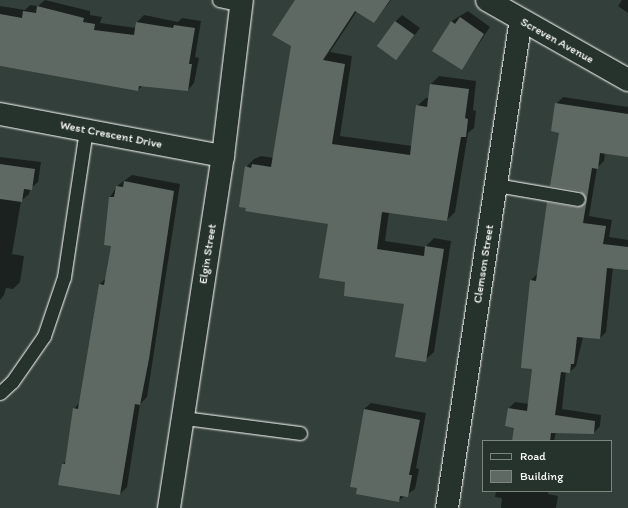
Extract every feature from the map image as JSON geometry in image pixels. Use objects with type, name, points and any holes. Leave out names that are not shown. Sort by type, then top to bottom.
[{"type":"street","name":"Screven Avenue","points":[[487,0],[521,21],[627,78]]},
{"type":"street","name":"Elgin Street","points":[[169,508],[223,156],[242,2]]},
{"type":"street","name":"Clemson Street","points":[[447,508],[521,21]]},
{"type":"street","name":"West Crescent Drive","points":[[0,114],[223,156]]},
{"type":"lane","points":[[219,0],[242,2]]},
{"type":"lane","points":[[0,393],[12,382],[44,336],[64,277],[86,130]]},
{"type":"lane","points":[[496,185],[578,198]]},
{"type":"lane","points":[[184,418],[300,433]]},
{"type":"building","points":[[295,0],[390,0],[374,23],[355,11],[323,60],[345,64],[332,144],[410,155],[416,105],[427,107],[430,84],[469,89],[465,118],[468,119],[466,137],[461,137],[447,221],[382,212],[377,249],[424,256],[425,246],[444,249],[426,362],[395,357],[404,304],[344,296],[345,282],[319,278],[328,224],[245,211],[246,208],[239,207],[245,166],[251,168],[252,164],[271,167],[291,46],[272,35]]},
{"type":"building","points":[[37,6],[84,18],[83,22],[95,24],[94,30],[134,35],[136,22],[173,28],[174,25],[195,28],[189,64],[192,64],[188,91],[139,86],[138,91],[0,66],[0,14],[22,18],[23,11],[36,13]]},
{"type":"building","points":[[460,17],[484,34],[462,70],[432,51],[451,21],[455,24]]},
{"type":"building","points":[[395,21],[414,35],[396,60],[377,46]]},
{"type":"building","points":[[555,103],[628,114],[628,157],[600,153],[598,169],[592,168],[583,223],[606,226],[603,244],[628,247],[628,270],[607,268],[600,339],[577,337],[574,364],[571,364],[570,373],[561,372],[555,415],[595,421],[594,434],[551,433],[550,440],[512,440],[514,428],[505,426],[508,408],[527,411],[532,369],[521,368],[522,356],[530,280],[536,281],[547,202],[577,207],[584,204],[586,200],[580,191],[550,186],[559,133],[551,131]]},
{"type":"building","points":[[0,164],[35,169],[32,190],[24,189],[22,202],[0,199]]},
{"type":"building","points":[[124,181],[174,191],[149,359],[140,405],[135,404],[120,495],[58,485],[62,464],[65,464],[73,408],[78,409],[99,284],[104,285],[111,246],[104,245],[109,197],[114,197],[116,186],[123,187]]},
{"type":"building","points":[[364,409],[420,420],[409,475],[412,475],[408,497],[400,496],[399,502],[356,494],[357,488],[350,487]]}]
